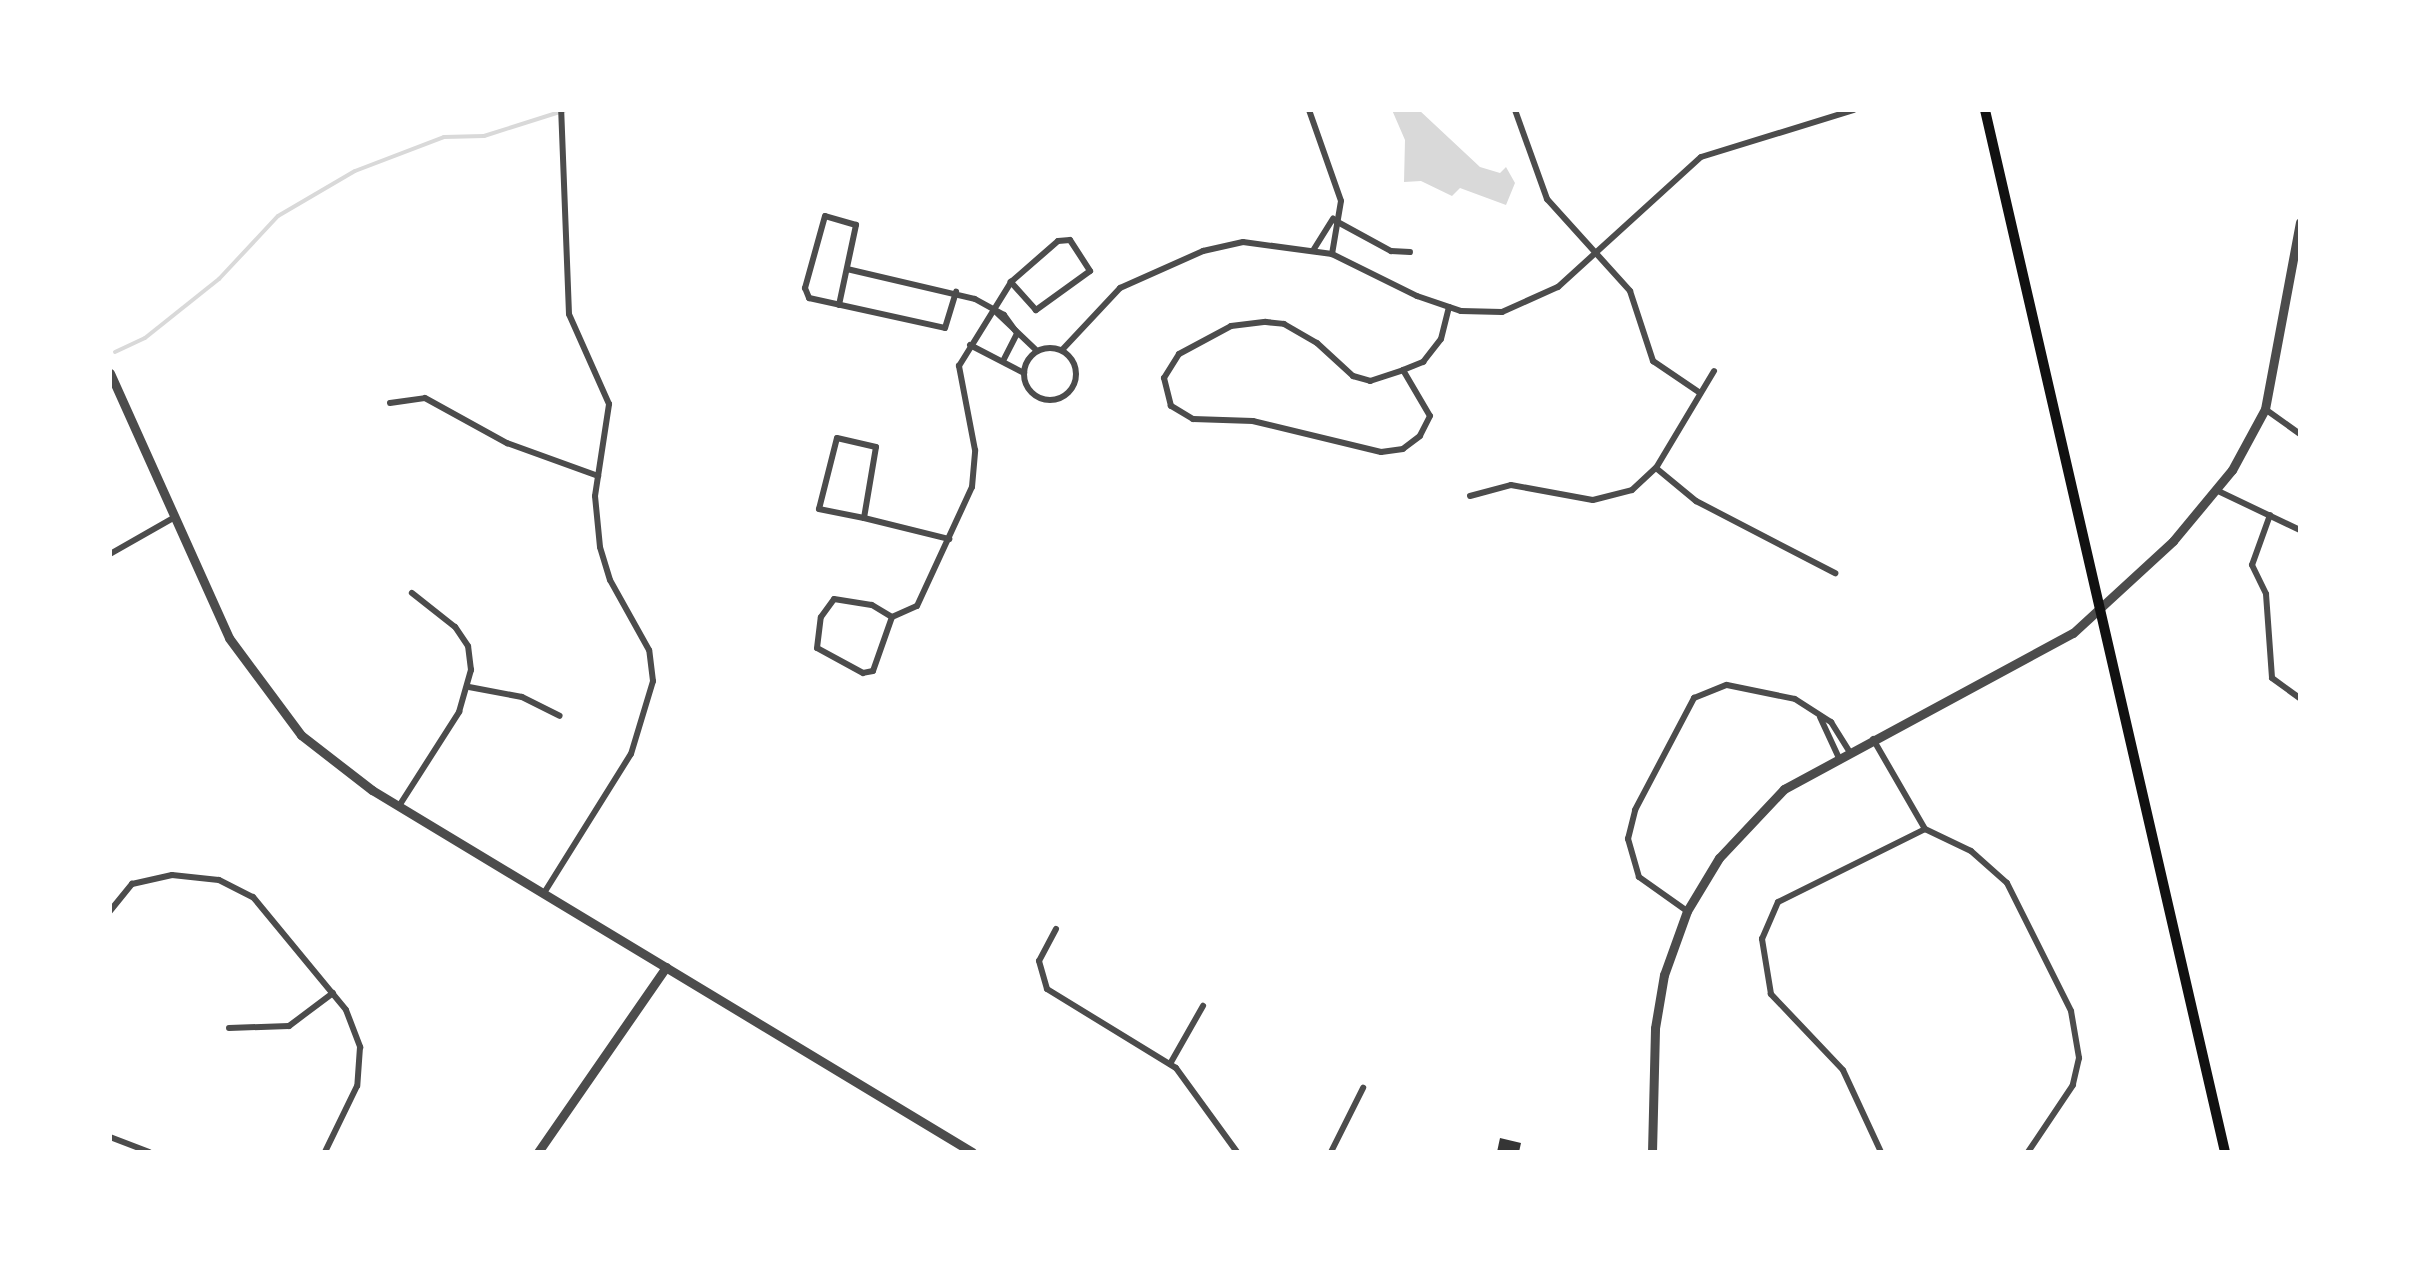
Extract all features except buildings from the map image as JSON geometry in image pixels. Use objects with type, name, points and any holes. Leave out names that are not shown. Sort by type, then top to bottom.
[{"type":"main road","points":[[1986,110],[2104,608],[2152,850],[2225,1152]]},
{"type":"street","points":[[544,893],[631,754],[653,688],[649,650],[604,564],[598,476],[609,404],[569,314],[561,110]]},
{"type":"street","points":[[1309,110],[1341,200],[1314,250]]},
{"type":"street","points":[[1515,110],[1547,199],[1630,290],[1653,360],[1700,393]]},
{"type":"street","points":[[847,269],[956,292],[994,308],[998,320],[1037,352],[1062,350],[1101,302],[1167,265],[1243,242],[1332,254],[1449,307],[1502,312],[1537,299],[1700,157],[1854,110]]},
{"type":"street","points":[[839,305],[856,225],[825,216],[805,295],[839,305],[945,328],[956,292]]},
{"type":"street","points":[[1333,220],[1392,250],[1410,252]]},
{"type":"street","points":[[1332,254],[1333,220]]},
{"type":"street","points":[[1652,1152],[1657,1006],[1687,911],[1748,820],[1838,756],[2073,633],[2104,608],[2216,490],[2265,409],[2297,262],[2300,222]]},
{"type":"street","points":[[892,617],[917,606],[976,470],[958,381],[970,345],[1011,282],[1063,239],[1074,243],[1090,268],[1041,310],[1011,282]]},
{"type":"street","points":[[1403,370],[1430,416],[1420,436],[1402,449],[1381,452],[1253,421],[1192,419],[1171,406],[1163,386],[1172,360],[1202,338],[1266,322],[1284,324],[1317,343],[1354,376],[1370,381],[1424,362],[1441,339],[1449,307]]},
{"type":"street","points":[[1003,360],[1018,334]]},
{"type":"street","points":[[970,345],[1024,373],[1034,394],[1066,395],[1077,376],[1062,350]]},
{"type":"street","points":[[1024,373],[1037,352]]},
{"type":"street","points":[[1470,496],[1521,486],[1603,500],[1632,490],[1656,468],[1714,370]]},
{"type":"street","points":[[110,374],[229,638],[271,702],[329,760],[972,1152]]},
{"type":"street","points":[[390,404],[425,398],[507,443],[598,476]]},
{"type":"street","points":[[2265,409],[2295,421],[2300,434]]},
{"type":"street","points":[[864,518],[876,447],[837,438],[820,508],[949,539]]},
{"type":"street","points":[[1656,468],[1696,500],[1836,574]]},
{"type":"street","points":[[2216,490],[2300,530]]},
{"type":"street","points":[[2270,515],[2252,565],[2266,594],[2272,678],[2300,698]]},
{"type":"street","points":[[110,554],[174,518]]},
{"type":"street","points":[[399,806],[469,687],[468,646],[445,617],[412,593]]},
{"type":"street","points":[[834,598],[872,605],[892,617],[879,662],[868,673],[825,655],[815,644],[834,598]]},
{"type":"street","points":[[1687,911],[1639,877],[1628,839],[1635,810],[1684,709],[1705,691],[1736,686],[1795,700],[1820,716],[1849,750]]},
{"type":"street","points":[[469,687],[522,697],[560,716]]},
{"type":"street","points":[[1820,716],[1838,756]]},
{"type":"street","points":[[1872,738],[1926,829],[1971,850],[2007,883],[2071,1011],[2079,1058],[2073,1086],[2028,1152]]},
{"type":"street","points":[[1881,1152],[1843,1070],[1771,994],[1762,938],[1778,902],[1926,829]]},
{"type":"street","points":[[110,911],[132,884],[172,875],[219,880],[253,897],[332,993],[360,1046],[356,1086],[325,1152]]},
{"type":"street","points":[[1056,929],[1039,961],[1048,990],[1170,1064],[1237,1152]]},
{"type":"street","points":[[538,1152],[666,967]]},
{"type":"street","points":[[229,1028],[288,1026],[332,993]]},
{"type":"street","points":[[1170,1064],[1202,1006]]},
{"type":"street","points":[[1331,1152],[1363,1088]]},
{"type":"street","points":[[110,1137],[149,1152]]},
{"type":"shaded area","points":[[1392,110],[1419,110],[1480,167],[1500,173],[1506,167],[1515,183],[1506,205],[1460,188],[1452,196],[1421,181],[1404,182],[1405,140]]},
{"type":"waterway","points":[[115,352],[145,338],[219,279],[278,216],[355,171],[444,137],[484,136],[566,110]]}]
